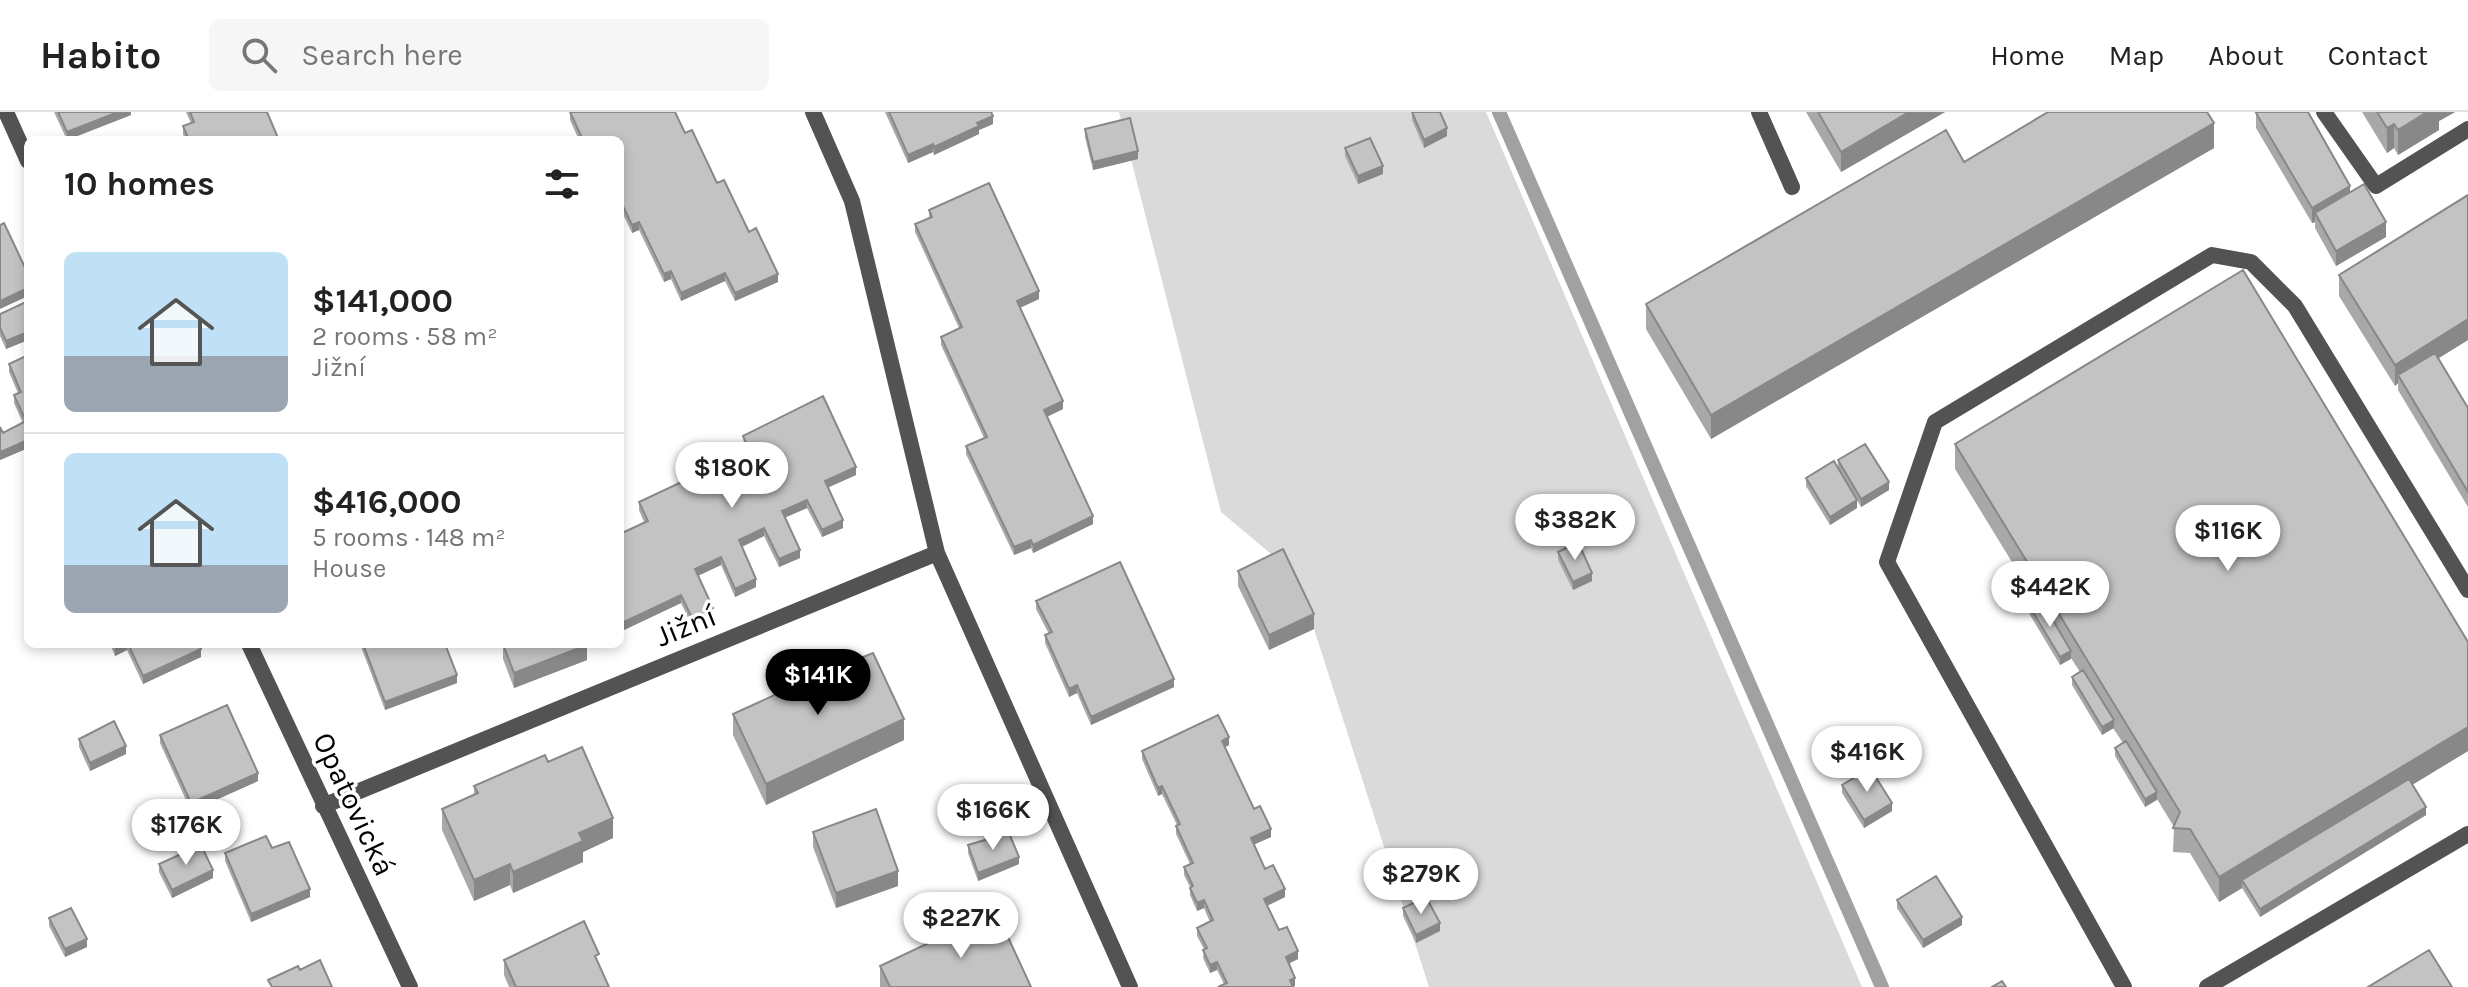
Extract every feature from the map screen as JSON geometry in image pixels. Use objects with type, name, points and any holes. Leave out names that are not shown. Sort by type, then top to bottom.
[{"type":"street","points":[[6,112],[24,152]]},
{"type":"street","points":[[813,112],[852,201],[937,553],[1130,987]]},
{"type":"street","points":[[1759,112],[1792,187]]},
{"type":"street","points":[[2324,112],[2376,186],[2468,129]]},
{"type":"street","points":[[2124,987],[1887,562],[1935,422],[2212,255],[2251,262],[2295,306],[2468,590]]},
{"type":"street","name":"Jižní","points":[[323,806],[937,553]]},
{"type":"street","name":"Opatovická","points":[[251,648],[410,987]]},
{"type":"street","points":[[2207,987],[2468,834]]},
{"type":"shaded area","points":[[1119,112],[1486,112],[1862,987],[1429,987],[1314,629],[1283,564],[1221,512]]},
{"type":"building","points":[[58,112],[118,112],[67,132]]},
{"type":"building","points":[[190,112],[267,112],[277,136],[187,136],[183,126],[194,122]]},
{"type":"building","points":[[570,112],[675,112],[685,133],[692,130],[717,183],[724,180],[749,232],[756,228],[778,274],[735,293],[725,273],[681,293],[671,271],[664,274],[639,222],[632,225],[624,208],[624,136],[581,136]]},
{"type":"building","points":[[889,112],[991,112],[993,116],[934,147],[933,144],[908,155]]},
{"type":"building","points":[[1412,112],[1440,112],[1447,128],[1424,140]]},
{"type":"building","points":[[1818,112],[1909,112],[1841,152]]},
{"type":"building","points":[[2048,112],[2207,112],[2214,123],[1711,415],[1646,304],[1946,130],[1964,162]]},
{"type":"building","points":[[2258,112],[2308,112],[2350,186],[2312,208]]},
{"type":"building","points":[[2377,112],[2427,112],[2398,130],[2394,124],[2387,128]]},
{"type":"building","points":[[1130,118],[1138,151],[1093,162],[1085,129]]},
{"type":"building","points":[[1370,138],[1383,166],[1358,176],[1345,148]]},
{"type":"building","points":[[989,183],[1039,291],[1017,301],[1063,401],[1044,410],[1093,516],[1033,545],[1031,540],[1014,547],[966,446],[987,437],[941,337],[962,327],[915,224],[932,217],[929,210]]},
{"type":"building","points":[[2364,184],[2386,222],[2336,251],[2315,213]]},
{"type":"building","points":[[2468,195],[2468,319],[2395,365],[2339,275]]},
{"type":"building","points":[[4,223],[24,266],[24,290],[0,301],[0,225]]},
{"type":"building","points":[[2243,270],[2468,642],[2468,727],[2219,877],[2190,829],[2173,828],[2180,812],[1955,444]]},
{"type":"building","points":[[24,303],[24,334],[6,341],[0,328],[0,314]]},
{"type":"building","points":[[2435,353],[2468,408],[2468,492],[2398,375]]},
{"type":"building","points":[[24,357],[24,417],[14,395],[21,392],[9,364]]},
{"type":"building","points":[[823,396],[856,467],[825,481],[843,520],[822,530],[807,500],[782,511],[800,550],[779,559],[764,528],[739,540],[756,579],[735,589],[721,557],[695,569],[713,608],[692,618],[681,595],[624,622],[624,532],[648,521],[639,502],[703,472],[700,465],[746,443],[743,436]]},
{"type":"building","points":[[24,422],[24,442],[0,452],[0,427],[3,433]]},
{"type":"building","points":[[1865,444],[1889,482],[1861,499],[1838,460]]},
{"type":"building","points":[[1834,461],[1857,500],[1830,517],[1806,478]]},
{"type":"building","points":[[1578,542],[1592,573],[1573,582],[1558,552]]},
{"type":"building","points":[[1283,549],[1314,614],[1269,635],[1238,571]]},
{"type":"building","points":[[1120,562],[1174,679],[1091,717],[1077,685],[1069,689],[1045,635],[1052,632],[1036,601]]},
{"type":"building","points":[[2041,600],[2071,651],[2060,657],[2030,607]]},
{"type":"building","points":[[130,648],[201,648],[201,649],[143,676]]},
{"type":"building","points":[[365,648],[447,648],[457,675],[385,702]]},
{"type":"building","points":[[505,648],[579,648],[514,673]]},
{"type":"building","points":[[873,653],[904,719],[766,784],[733,714]]},
{"type":"building","points":[[2083,670],[2114,720],[2102,727],[2072,677]]},
{"type":"building","points":[[227,705],[258,773],[191,803],[160,735]]},
{"type":"building","points":[[1218,715],[1229,737],[1222,741],[1254,809],[1260,806],[1271,829],[1251,838],[1265,869],[1273,865],[1285,889],[1264,899],[1279,930],[1287,927],[1298,951],[1286,957],[1295,978],[1290,980],[1293,987],[1218,987],[1227,983],[1217,962],[1210,965],[1203,950],[1207,948],[1197,928],[1213,920],[1204,900],[1197,903],[1190,888],[1193,886],[1184,867],[1193,863],[1176,826],[1180,824],[1162,786],[1158,788],[1142,751]]},
{"type":"building","points":[[114,721],[126,746],[90,763],[79,739]]},
{"type":"building","points":[[2126,741],[2157,792],[2145,799],[2115,748]]},
{"type":"building","points":[[582,747],[613,818],[579,833],[583,841],[513,872],[510,864],[474,880],[442,809],[478,793],[474,786],[545,755],[548,762]]},
{"type":"building","points":[[1870,768],[1892,803],[1864,820],[1842,785]]},
{"type":"building","points":[[2409,779],[2426,807],[2260,909],[2242,880]]},
{"type":"building","points":[[876,809],[898,871],[836,893],[813,832]]},
{"type":"building","points":[[1009,833],[1019,857],[978,873],[968,845]]},
{"type":"building","points":[[266,836],[272,848],[289,842],[310,889],[251,914],[225,853]]},
{"type":"building","points":[[201,845],[213,870],[172,890],[159,864]]},
{"type":"building","points":[[1936,876],[1962,917],[1923,940],[1897,900]]},
{"type":"building","points":[[1426,897],[1440,923],[1416,935],[1403,908]]},
{"type":"building","points":[[71,908],[87,939],[65,949],[49,918]]},
{"type":"building","points":[[996,911],[1031,987],[890,987],[880,966]]},
{"type":"building","points":[[584,921],[609,987],[516,987],[504,960]]},
{"type":"building","points":[[2429,950],[2452,987],[2368,987]]},
{"type":"building","points":[[320,960],[332,987],[272,987],[268,980],[298,966],[300,970]]},
{"type":"building","points":[[2002,981],[2006,987],[1992,987]]},
{"type":"waterway","points":[[1499,112],[1882,987]]}]
